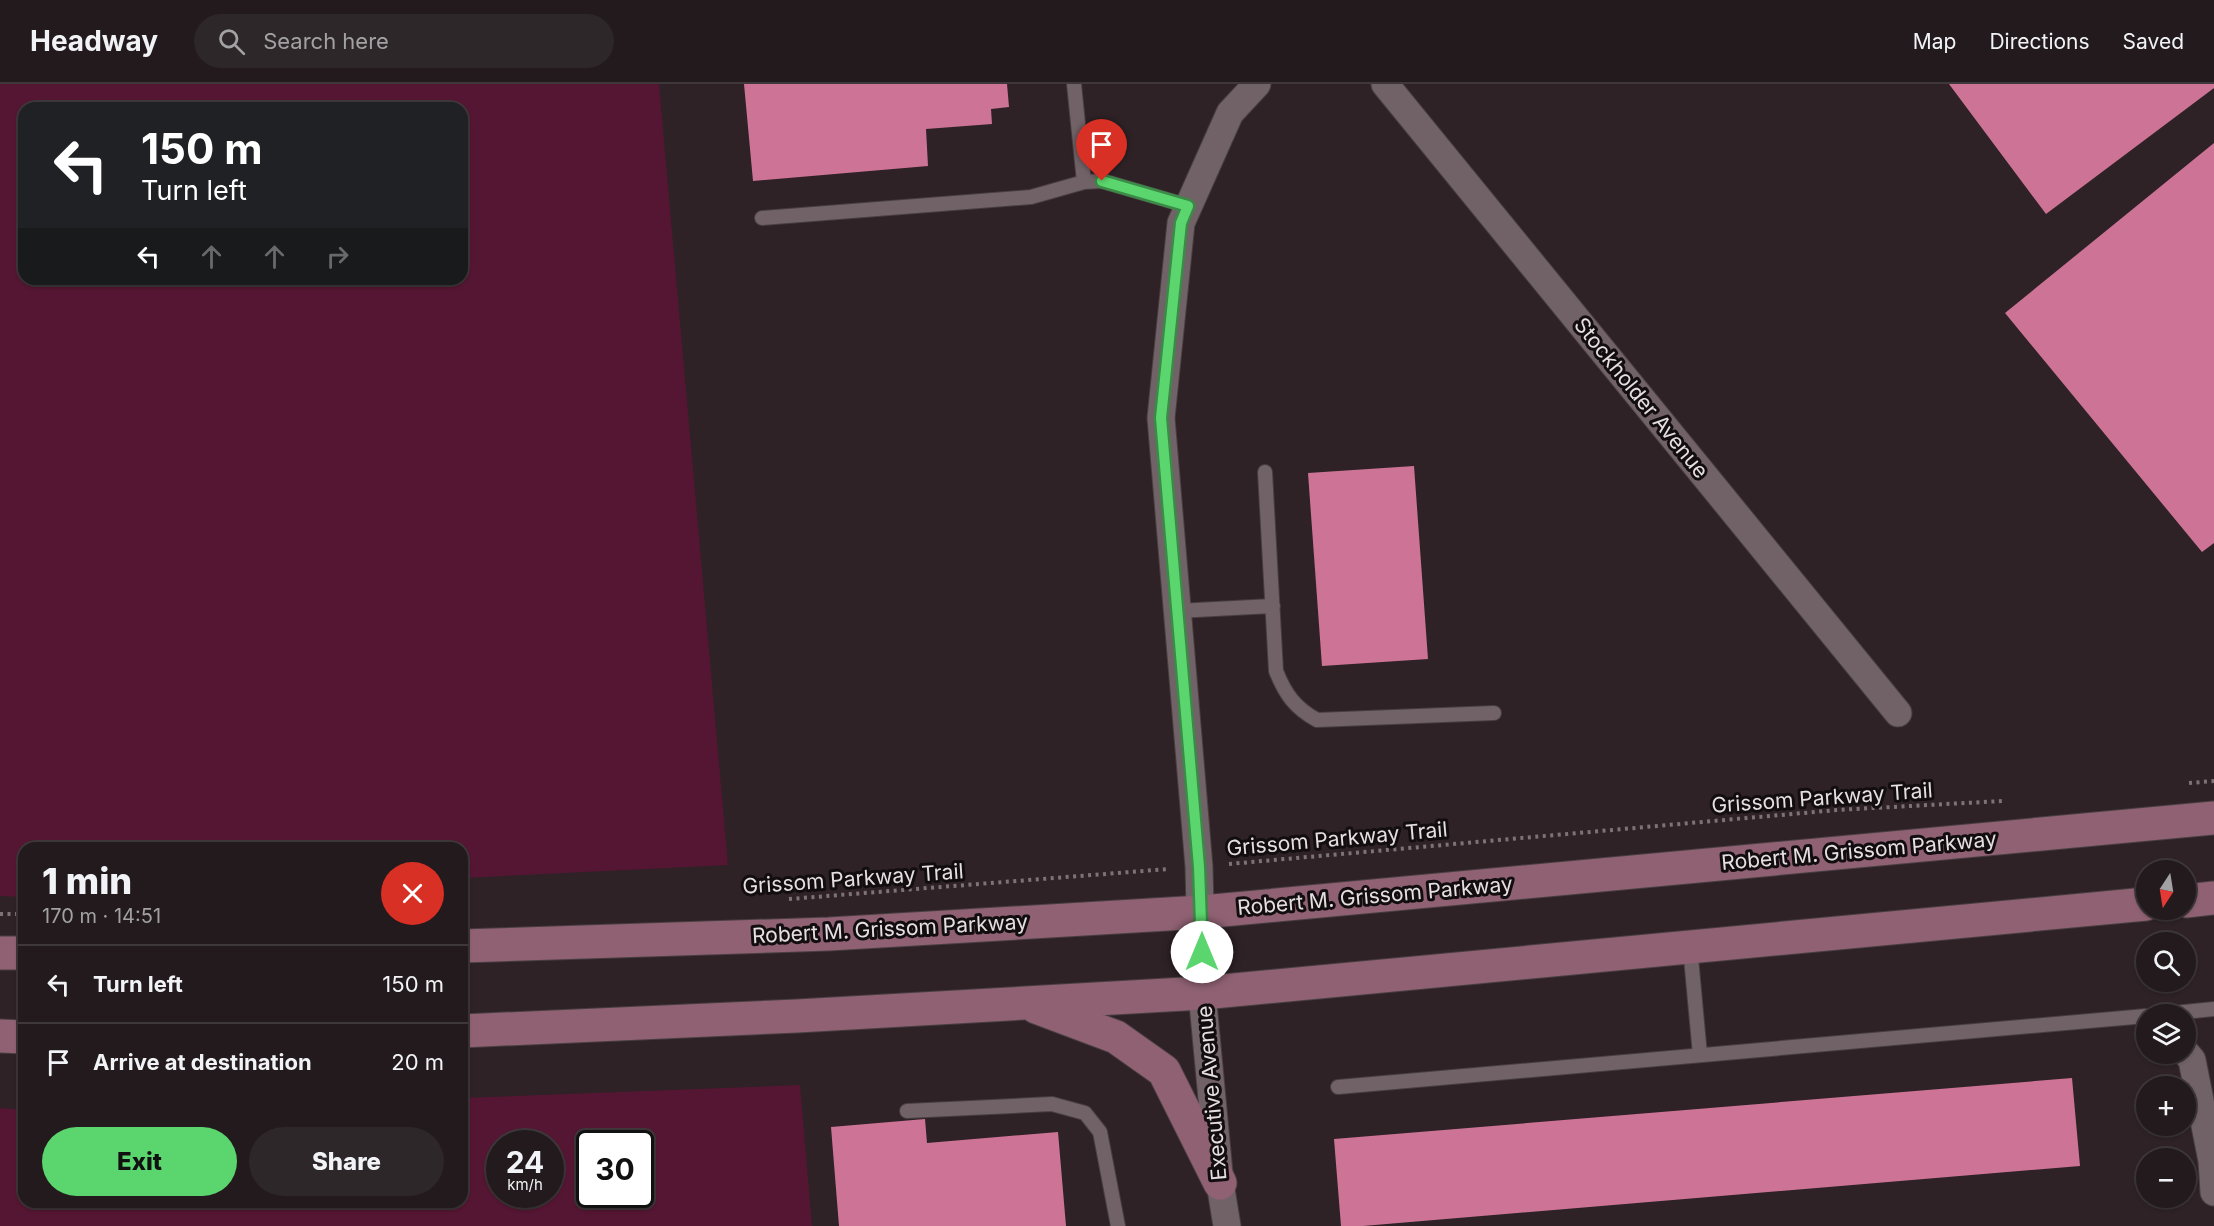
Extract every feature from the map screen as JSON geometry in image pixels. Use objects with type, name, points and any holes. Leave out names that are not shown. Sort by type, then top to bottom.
[{"type":"main road","name":"Robert M. Grissom Parkway","points":[[468,946],[829,934],[1202,912],[2214,818]]},
{"type":"main road","points":[[2196,900],[2214,898]]},
{"type":"main road","points":[[468,1031],[1202,993],[2136,905]]},
{"type":"main road","points":[[0,952],[18,953]]},
{"type":"main road","points":[[1026,1003],[1116,1037],[1164,1071],[1220,1183]]},
{"type":"main road","points":[[0,1036],[18,1037]]},
{"type":"street","name":"Executive Avenue","points":[[1227,1226],[1220,1183],[1202,993],[1202,912],[1199,867],[1161,418],[1181,223],[1230,112],[1257,84]]},
{"type":"street","name":"Stockholder Avenue","points":[[1385,84],[1898,713]]},
{"type":"street","points":[[2193,1064],[2212,1161],[2214,1192]]},
{"type":"lane","points":[[1074,84],[1084,182]]},
{"type":"lane","points":[[762,218],[1031,197],[1084,182],[1102,181],[1188,206]]},
{"type":"lane","points":[[1265,472],[1276,671],[1284,692],[1301,711],[1317,720],[1494,713]]},
{"type":"lane","points":[[1177,611],[1273,606]]},
{"type":"lane","points":[[1690,947],[1700,1055]]},
{"type":"lane","points":[[2196,1011],[2214,1010]]},
{"type":"lane","points":[[1338,1087],[2136,1017]]},
{"type":"lane","points":[[907,1112],[1052,1104],[1085,1113],[1100,1132],[1118,1226]]},
{"type":"path","points":[[2180,784],[2214,781]]},
{"type":"path","name":"Grissom Parkway Trail","points":[[788,899],[1199,867],[1837,810],[2008,800]]},
{"type":"path","points":[[0,914],[18,914]]},
{"type":"shaded area","points":[[0,84],[659,84],[728,865],[468,878],[468,842],[18,842],[18,897],[0,896]]},
{"type":"shaded area","points":[[800,1085],[812,1226],[0,1226],[0,1108],[18,1110],[18,1208],[468,1208],[468,1098]]},
{"type":"building","points":[[744,84],[1007,84],[1009,107],[991,109],[992,124],[926,129],[928,166],[753,181]]},
{"type":"building","points":[[1949,84],[2214,84],[2214,88],[2046,214]]},
{"type":"building","points":[[2214,143],[2214,543],[2202,552],[2005,313]]},
{"type":"building","points":[[1414,466],[1428,659],[1322,666],[1308,473]]},
{"type":"building","points":[[2072,1078],[2080,1166],[1341,1226],[1334,1139]]},
{"type":"building","points":[[925,1119],[927,1143],[1058,1132],[1066,1226],[839,1226],[831,1127]]},
{"type":"route","points":[[1102,181],[1188,206],[1181,223],[1161,418],[1199,867],[1202,952]]}]
